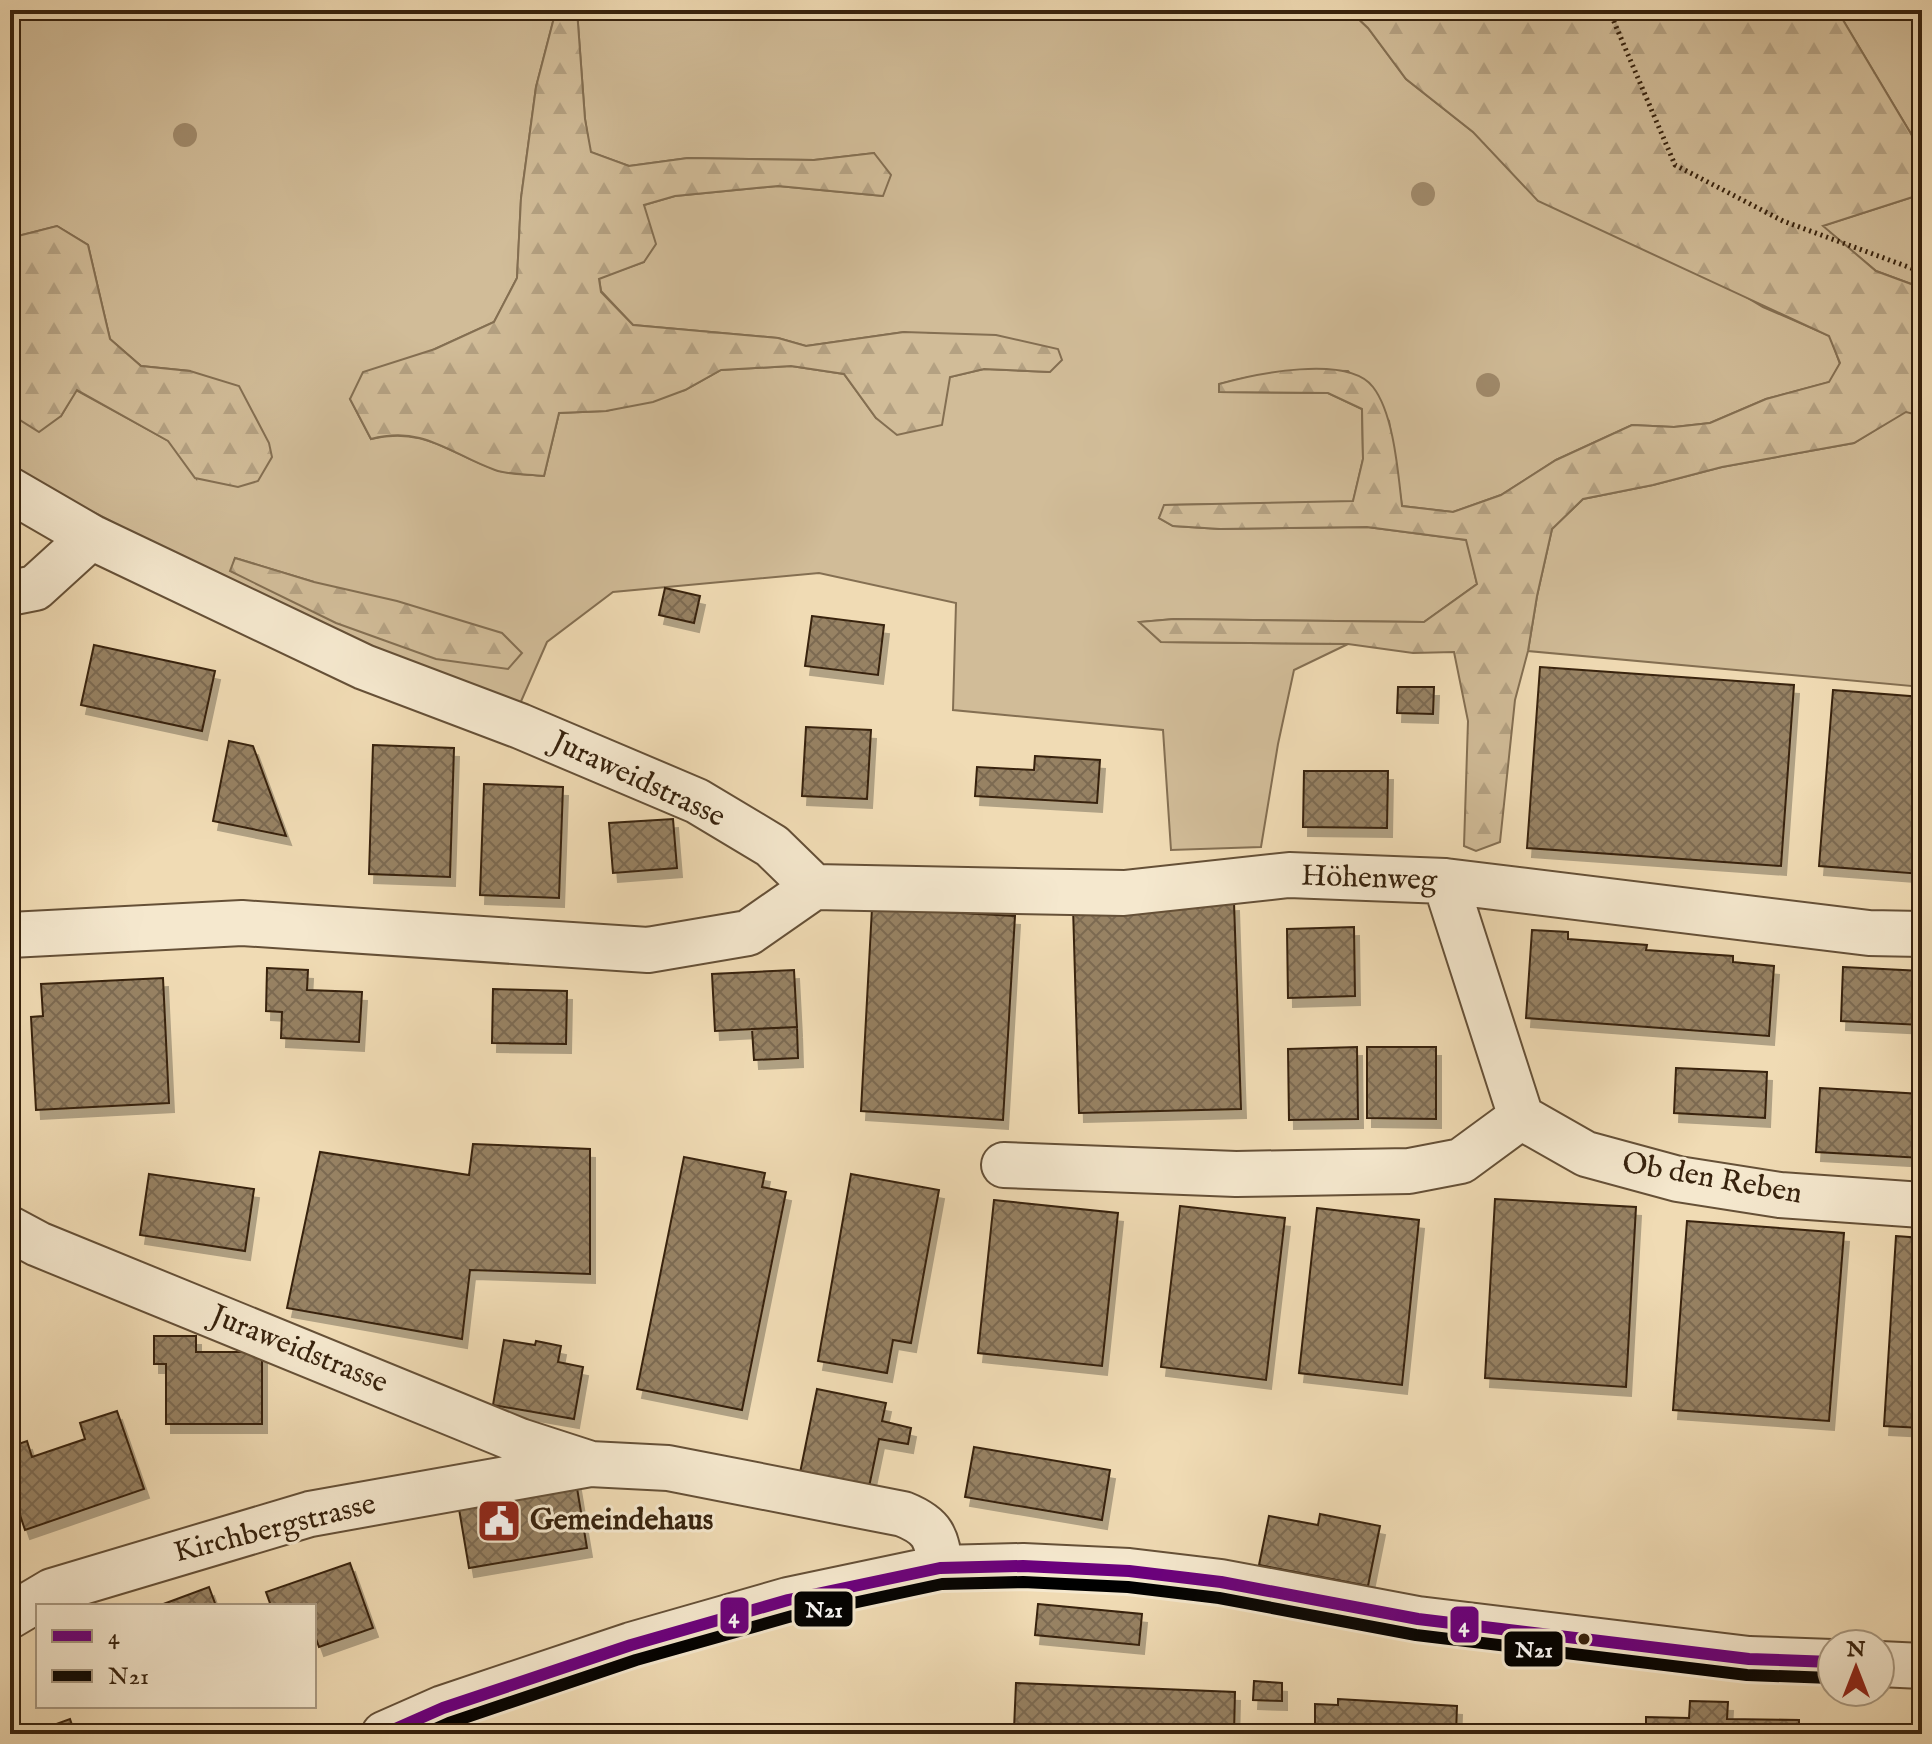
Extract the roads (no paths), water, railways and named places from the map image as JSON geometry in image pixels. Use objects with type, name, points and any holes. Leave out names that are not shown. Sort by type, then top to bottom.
[{"type":"street","name":"Juraweidstrasse","points":[[10,490],[91,537],[364,667],[520,726],[697,801],[772,846],[814,887]]},
{"type":"street","points":[[10,593],[35,588],[91,537]]},
{"type":"street","name":"Höhenweg","points":[[814,887],[1124,893],[1289,875],[1445,881],[1869,933],[1922,934]]},
{"type":"street","points":[[1004,1165],[1236,1174],[1409,1171],[1461,1161],[1521,1117],[1445,881]]},
{"type":"street","points":[[10,935],[242,923],[648,950],[748,933],[814,887]]},
{"type":"street","name":"Ob den Reben","points":[[1521,1117],[1586,1154],[1678,1179],[1780,1195],[1922,1205]]},
{"type":"street","name":"Juraweidstrasse","points":[[10,1229],[38,1244],[520,1441],[590,1464]]},
{"type":"street","name":"Kirchbergstrasse","points":[[10,1616],[52,1591],[310,1514],[590,1464],[668,1468],[903,1514],[920,1521],[933,1532],[940,1568]]},
{"type":"street","points":[[384,1734],[443,1708],[631,1645],[788,1600],[940,1568],[1023,1566],[1129,1571],[1221,1582],[1418,1619],[1749,1659],[1816,1661]]},
{"type":"street","points":[[1896,1665],[1922,1666]]},
{"type":"place","name":"Gemeindehaus","points":[[499,1521]]}]
